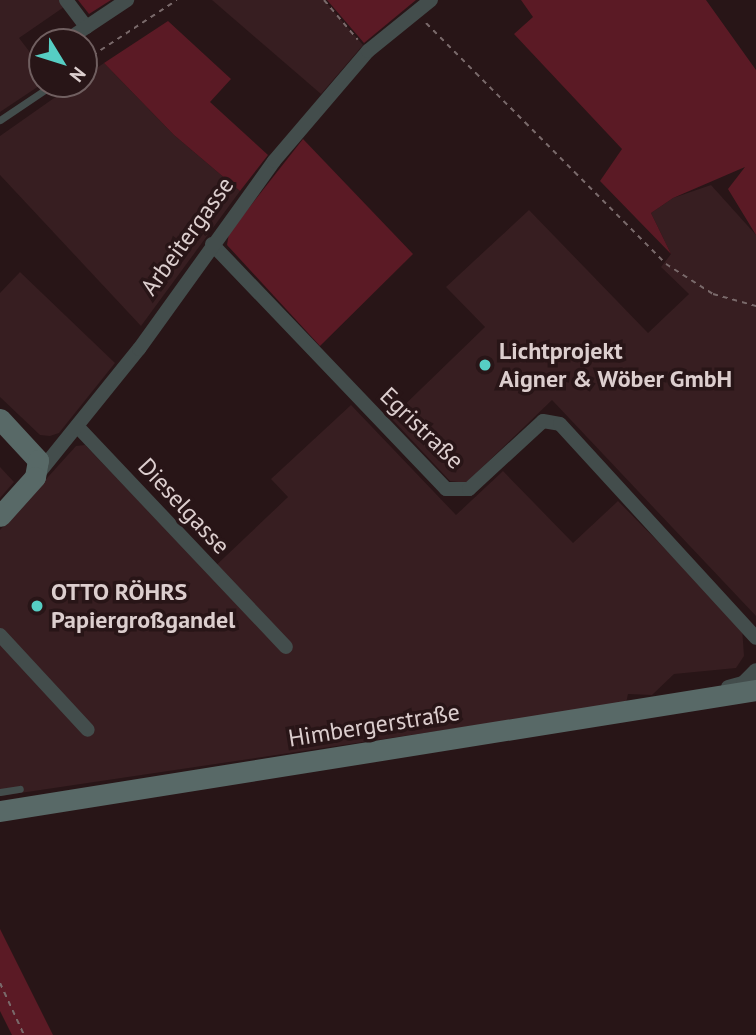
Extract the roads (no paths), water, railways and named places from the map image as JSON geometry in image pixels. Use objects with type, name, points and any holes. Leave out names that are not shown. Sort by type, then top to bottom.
[{"type":"street","points":[[66,0],[86,27],[127,0]]},
{"type":"street","name":"Arbeitergasse","points":[[0,516],[139,349],[274,160],[368,51],[431,0]]},
{"type":"street","name":"Egristraße","points":[[212,244],[446,489],[469,489],[543,421],[560,424],[756,638]]},
{"type":"street","points":[[0,419],[33,450],[38,460],[35,477]]},
{"type":"street","name":"Dieselgasse","points":[[77,426],[286,648]]},
{"type":"street","points":[[0,635],[88,730]]},
{"type":"street","points":[[648,708],[743,683],[756,670]]},
{"type":"street","name":"Himbergerstraße","points":[[0,811],[756,690]]},
{"type":"lane","points":[[0,120],[33,98]]},
{"type":"lane","points":[[0,792],[20,789]]},
{"type":"place","name":"Lichtprojekt Aigner & Wöber GmbH","points":[[485,365]]},
{"type":"place","name":"OTTO RÖHRS Papiergroßgandel","points":[[37,606]]}]
